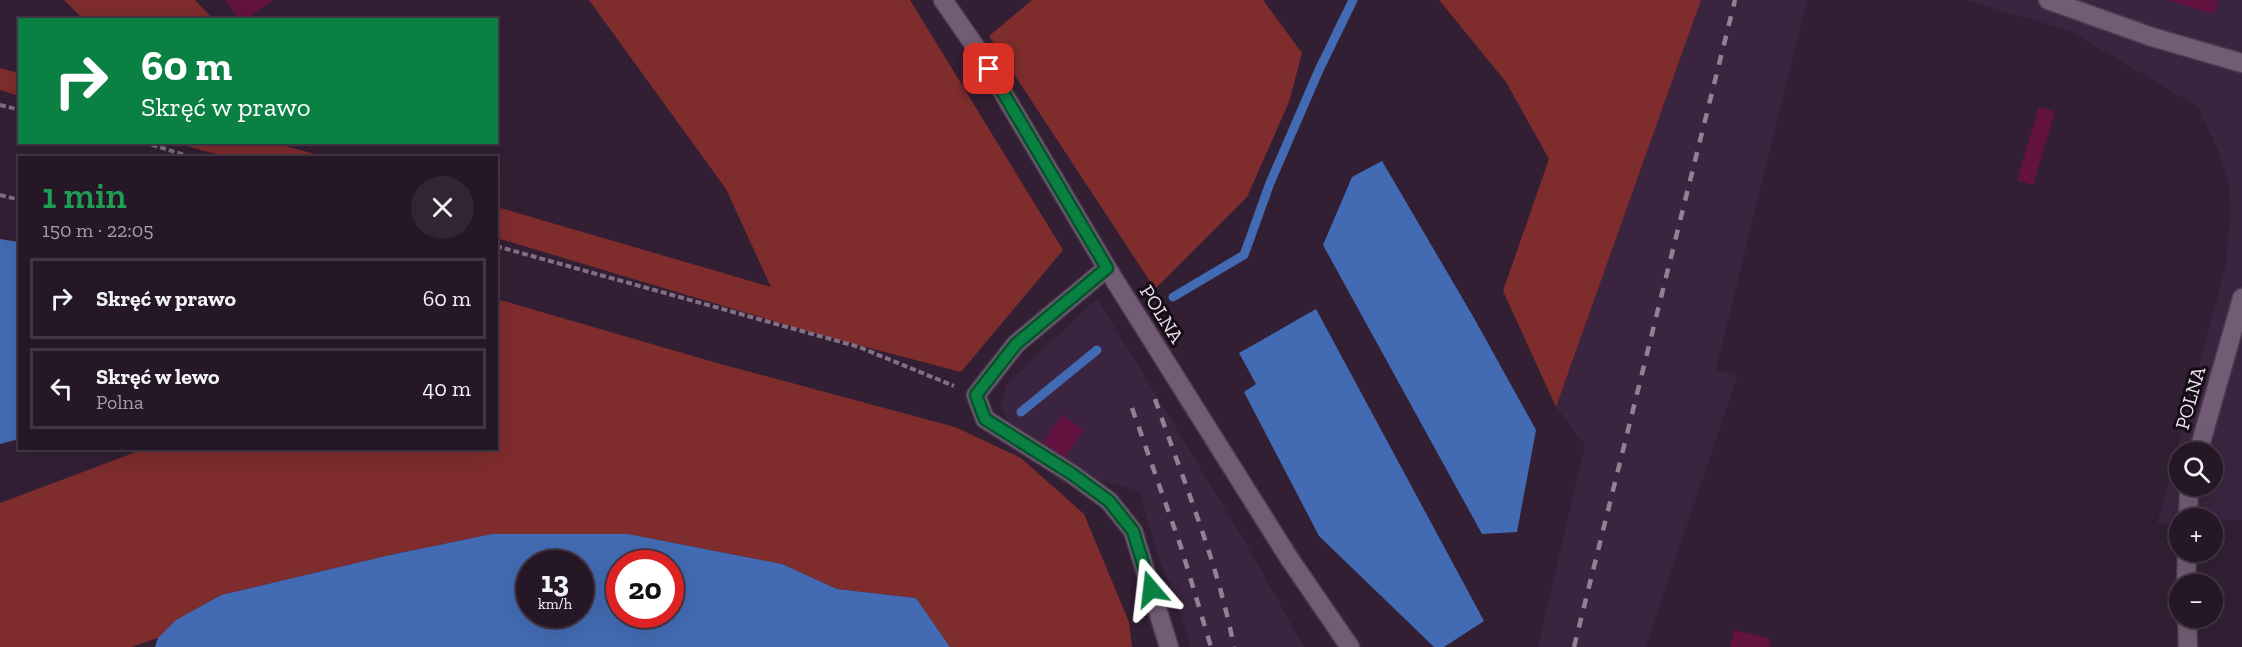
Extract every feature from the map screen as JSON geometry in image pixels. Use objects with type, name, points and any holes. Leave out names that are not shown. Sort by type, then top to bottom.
[{"type":"street","name":"POLNA","points":[[943,0],[977,49],[1107,268],[1289,558],[1350,647]]},
{"type":"street","points":[[2048,0],[2152,37],[2242,63]]},
{"type":"street","points":[[1107,268],[1016,344],[976,395],[985,419],[1072,474],[1109,501],[1133,531],[1169,647]]},
{"type":"street","name":"POLNA","points":[[2202,442],[2234,358],[2242,298]]},
{"type":"street","points":[[2187,628],[2188,647]]},
{"type":"path","points":[[0,105],[18,110]]},
{"type":"path","points":[[150,144],[188,156]]},
{"type":"path","points":[[0,195],[18,200]]},
{"type":"path","points":[[498,247],[859,347],[976,395]]},
{"type":"shaded area","points":[[64,0],[195,0],[212,18],[82,18]]},
{"type":"shaded area","points":[[589,0],[910,0],[1063,250],[961,372],[820,335],[498,238],[498,207],[771,287],[726,189]]},
{"type":"shaded area","points":[[1032,0],[1263,0],[1302,53],[1289,102],[1247,197],[1155,289],[989,36]]},
{"type":"shaded area","points":[[1439,0],[1701,0],[1556,407],[1503,291],[1549,159],[1506,82]]},
{"type":"shaded area","points":[[1701,0],[1807,0],[1716,369],[1737,377],[1646,647],[1538,647],[1585,445],[1556,407]]},
{"type":"shaded area","points":[[1966,0],[2242,0],[2242,520],[2223,521],[2223,508],[2169,508],[2169,523],[2157,524],[2169,479],[2169,496],[2223,496],[2223,442],[2179,442],[2226,265],[2230,218],[2229,182],[2220,155],[2198,107],[2070,31]]},
{"type":"shaded area","points":[[0,68],[18,73],[18,96],[0,90]]},
{"type":"shaded area","points":[[180,144],[278,144],[322,156],[222,156]]},
{"type":"shaded area","points":[[1097,298],[1247,545],[1304,647],[1190,647],[1185,625],[1157,553],[1139,491],[1095,479],[1009,422],[1001,405],[1006,385]]},
{"type":"shaded area","points":[[498,299],[717,363],[955,427],[1021,458],[1084,514],[1129,622],[1132,647],[950,647],[916,598],[837,589],[782,564],[628,534],[492,534],[390,555],[221,595],[176,620],[158,638],[131,647],[0,647],[0,503],[141,450],[498,450]]},
{"type":"water","points":[[1382,161],[1474,318],[1536,430],[1517,532],[1482,534],[1323,245],[1352,177]]},
{"type":"water","points":[[0,239],[18,242],[18,439],[0,444]]},
{"type":"water","points":[[1316,309],[1484,621],[1444,647],[1434,647],[1319,536],[1244,392],[1256,384],[1239,353]]},
{"type":"water","points":[[492,534],[628,534],[782,564],[837,589],[916,598],[950,647],[155,647],[158,638],[176,620],[221,595],[390,555]]},
{"type":"building","points":[[225,0],[274,0],[248,18],[238,18]]},
{"type":"building","points":[[2168,0],[2218,0],[2214,14]]},
{"type":"building","points":[[2039,107],[2055,112],[2033,185],[2017,180]]},
{"type":"building","points":[[1062,415],[1084,430],[1064,457],[1043,442]]},
{"type":"building","points":[[1734,630],[1771,639],[1769,647],[1730,647]]},
{"type":"waterway","points":[[1173,297],[1244,255],[1270,183],[1319,70],[1353,0]]},
{"type":"waterway","points":[[1021,412],[1097,350]]},
{"type":"railway","points":[[1574,647],[1735,0]]},
{"type":"railway","points":[[1155,399],[1219,584],[1234,647]]},
{"type":"railway","points":[[1132,408],[1181,547],[1211,647]]},
{"type":"route","points":[[989,69],[1107,268],[1016,344],[976,395],[985,419],[1072,474],[1109,501],[1133,531],[1151,589]]}]
